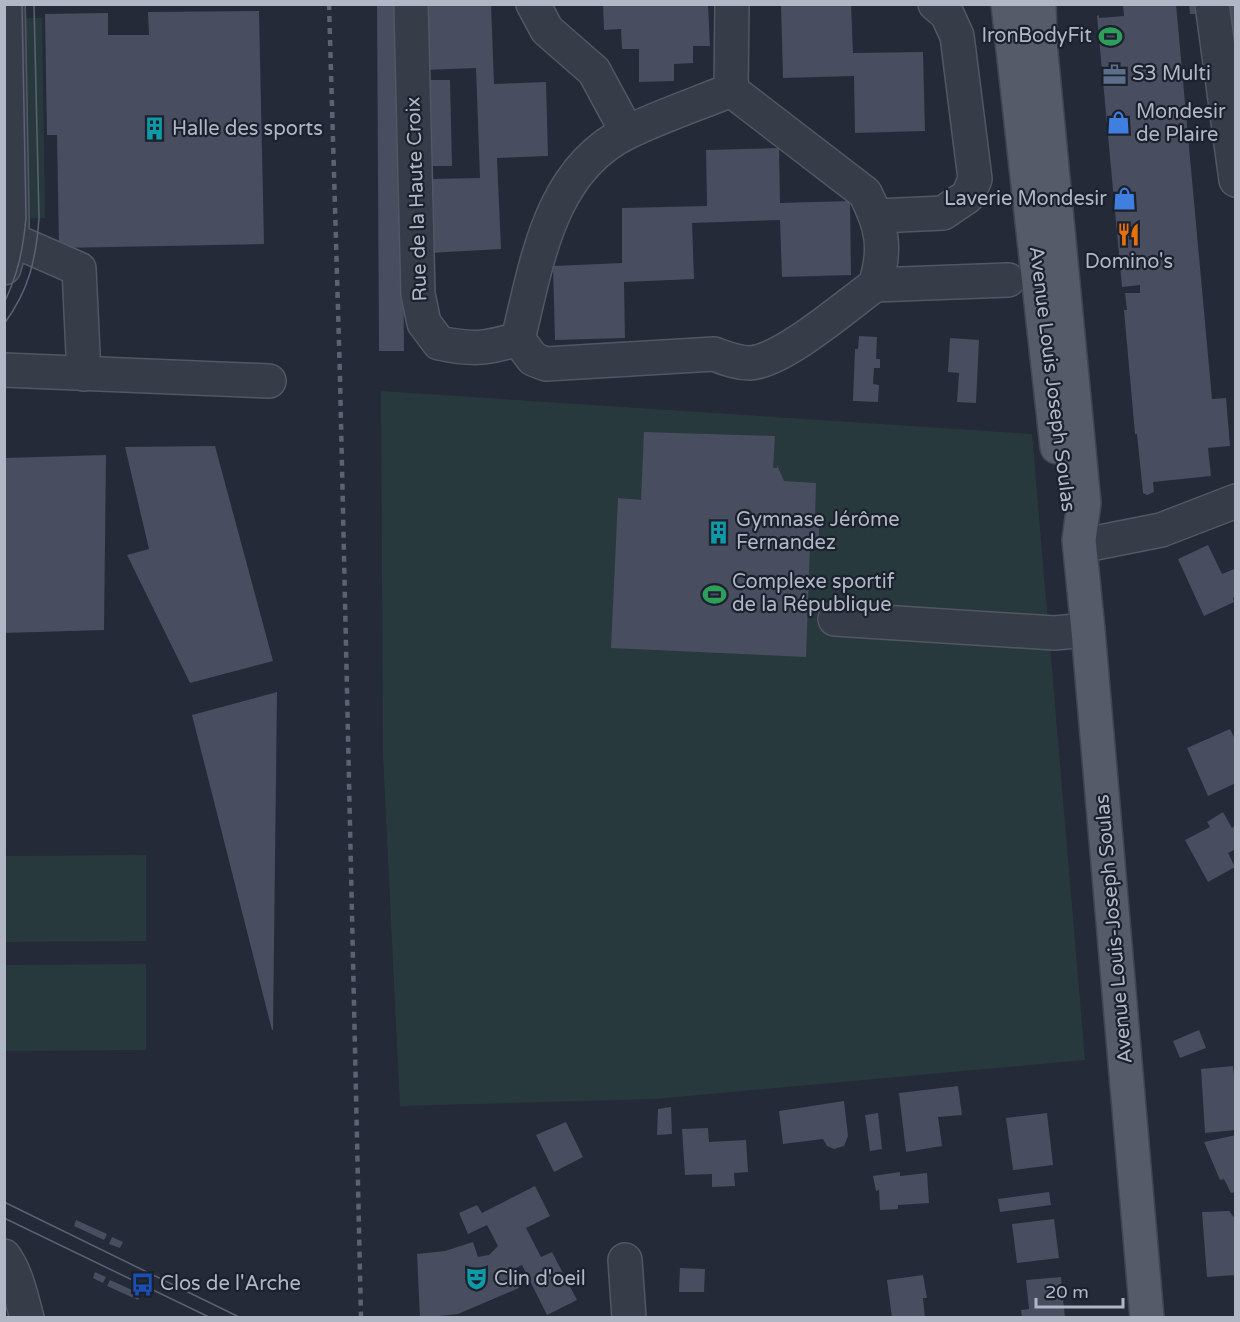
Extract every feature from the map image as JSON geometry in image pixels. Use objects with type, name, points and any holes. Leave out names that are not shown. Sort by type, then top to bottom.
[{"type":"main road","name":"Avenue Louis Joseph Soulas","points":[[1008,4],[1063,496],[1079,543]]},
{"type":"main road","name":"Avenue Louis Joseph Soulas","points":[[1039,4],[1040,42],[1084,503],[1079,543]]},
{"type":"main road","name":"Avenue Louis-Joseph Soulas","points":[[1079,543],[1147,1317]]},
{"type":"street","points":[[8,4],[12,206],[8,255]]},
{"type":"street","name":"Rue de la Haute Croix","points":[[411,4],[418,294],[424,323],[439,343],[467,349],[497,345],[518,339]]},
{"type":"street","points":[[533,4],[547,30],[594,71],[627,132]]},
{"type":"street","points":[[731,90],[732,4]]},
{"type":"street","points":[[877,216],[943,213],[968,196],[975,179],[957,36],[947,14],[935,4]]},
{"type":"street","points":[[1025,4],[1079,543],[1161,530],[1236,501]]},
{"type":"street","points":[[1212,4],[1236,180]]},
{"type":"street","points":[[731,90],[866,193],[877,216],[883,242],[880,272],[875,285],[784,352],[751,363],[734,362],[714,354],[546,364],[533,359],[518,339],[543,236],[566,188],[581,168],[603,147],[627,132],[731,90]]},
{"type":"street","points":[[8,255],[24,245],[79,269],[84,374]]},
{"type":"street","points":[[875,285],[1008,280]]},
{"type":"street","points":[[4,370],[268,381]]},
{"type":"street","points":[[835,619],[1054,633],[1088,630]]},
{"type":"street","points":[[4,1256],[10,1264],[27,1317]]},
{"type":"street","points":[[625,1260],[629,1317]]},
{"type":"shaded area","points":[[17,18],[42,18],[45,218],[20,219]]},
{"type":"shaded area","name":"Complexe sportif de la République","points":[[381,391],[1032,434],[1085,1060],[655,1099],[400,1106],[383,755]]},
{"type":"shaded area","points":[[146,855],[146,941],[5,942],[5,856]]},
{"type":"shaded area","points":[[146,964],[146,1050],[5,1051],[5,965]]},
{"type":"building","points":[[377,4],[401,4],[404,351],[379,351]]},
{"type":"building","points":[[421,4],[491,4],[494,84],[546,82],[548,156],[497,158],[501,249],[429,253],[427,179],[480,178],[476,68],[424,70]]},
{"type":"building","points":[[603,4],[708,4],[710,46],[693,46],[693,63],[674,64],[674,81],[639,82],[639,49],[622,49],[621,29],[604,30]]},
{"type":"building","points":[[851,4],[853,53],[923,52],[925,131],[855,133],[854,76],[783,78],[781,5]]},
{"type":"building","points":[[1123,4],[1176,4],[1212,399],[1226,398],[1230,446],[1208,448],[1211,476],[1153,482],[1154,492],[1147,495],[1143,493],[1137,434],[1135,434],[1124,310],[1127,310],[1125,293],[1140,293],[1140,285],[1122,287],[1097,16],[1099,15],[1099,18],[1124,16]]},
{"type":"building","points":[[1189,4],[1195,4],[1196,14],[1190,14]]},
{"type":"building","points":[[1221,4],[1236,4],[1236,35],[1226,36]]},
{"type":"building","name":"Halle des sports","points":[[259,11],[264,244],[59,248],[57,135],[47,135],[45,14],[108,13],[108,35],[149,35],[148,12]]},
{"type":"building","points":[[427,80],[450,80],[452,166],[430,166]]},
{"type":"building","points":[[779,148],[780,203],[850,201],[851,275],[782,277],[780,220],[692,223],[694,279],[624,282],[625,338],[555,340],[553,266],[622,263],[622,208],[707,206],[706,150]]},
{"type":"building","points":[[859,336],[877,337],[876,359],[880,359],[880,368],[874,368],[873,384],[879,385],[878,402],[853,401],[855,349],[858,349]]},
{"type":"building","points":[[950,338],[979,340],[976,403],[957,402],[959,373],[948,372]]},
{"type":"building","name":"Gymnase Jérôme Fernandez","points":[[644,432],[775,436],[773,468],[777,468],[777,465],[784,481],[816,483],[815,518],[819,518],[819,547],[810,546],[806,657],[611,648],[618,498],[641,500]]},
{"type":"building","points":[[215,446],[273,661],[190,683],[127,555],[149,549],[125,447]]},
{"type":"building","points":[[106,455],[104,630],[4,633],[4,458]]},
{"type":"building","points":[[1208,545],[1222,574],[1234,569],[1236,597],[1233,598],[1234,602],[1204,616],[1178,559]]},
{"type":"building","points":[[277,692],[273,1030],[272,1030],[192,715]]},
{"type":"building","points":[[1230,729],[1236,741],[1236,783],[1208,796],[1187,748]]},
{"type":"building","points":[[1223,812],[1232,828],[1236,825],[1236,849],[1228,853],[1235,867],[1208,882],[1185,840],[1210,827],[1207,822]]},
{"type":"building","points":[[1199,1030],[1206,1048],[1180,1058],[1173,1041]]},
{"type":"building","points":[[1233,1066],[1236,1130],[1205,1133],[1201,1069]]},
{"type":"building","points":[[958,1086],[962,1115],[938,1117],[942,1146],[906,1152],[899,1093]]},
{"type":"building","points":[[844,1101],[848,1136],[844,1146],[834,1149],[827,1146],[823,1139],[783,1144],[779,1111]]},
{"type":"building","points":[[671,1107],[672,1134],[657,1135],[658,1109]]},
{"type":"building","points":[[878,1113],[882,1149],[870,1151],[865,1115]]},
{"type":"building","points":[[1047,1113],[1053,1165],[1013,1170],[1006,1118]]},
{"type":"building","points":[[566,1122],[583,1157],[554,1172],[536,1135]]},
{"type":"building","points":[[708,1128],[709,1142],[746,1140],[748,1172],[734,1173],[735,1186],[712,1187],[712,1174],[685,1175],[682,1129]]},
{"type":"building","points":[[1236,1135],[1236,1192],[1231,1193],[1224,1179],[1220,1180],[1204,1142]]},
{"type":"building","points":[[900,1172],[900,1176],[927,1173],[929,1203],[898,1205],[898,1209],[880,1210],[879,1190],[876,1191],[873,1176]]},
{"type":"building","points":[[535,1186],[550,1216],[526,1228],[541,1257],[552,1252],[577,1300],[547,1315],[522,1265],[510,1271],[519,1288],[458,1314],[420,1318],[417,1254],[445,1251],[473,1242],[478,1257],[489,1255],[498,1246],[487,1225],[468,1234],[459,1213],[477,1205],[482,1213]]},
{"type":"building","points":[[1049,1192],[1051,1205],[1000,1212],[998,1199]]},
{"type":"building","points":[[1229,1211],[1236,1220],[1236,1275],[1207,1277],[1202,1212]]},
{"type":"building","points":[[1054,1219],[1059,1258],[1017,1263],[1012,1224]]},
{"type":"building","points":[[76,1220],[107,1234],[104,1240],[74,1226]]},
{"type":"building","points":[[112,1237],[123,1242],[120,1248],[109,1244]]},
{"type":"building","points":[[680,1268],[705,1269],[704,1292],[679,1292]]},
{"type":"building","points":[[95,1272],[106,1277],[103,1283],[93,1278]]},
{"type":"building","points":[[923,1275],[927,1298],[923,1298],[925,1318],[892,1318],[887,1280]]},
{"type":"building","points":[[1061,1277],[1065,1318],[1022,1318],[1021,1310],[1029,1309],[1026,1280]]},
{"type":"building","points":[[110,1280],[141,1294],[138,1300],[107,1286]]},
{"type":"tram line","points":[[4,303],[19,262],[26,218],[22,4]]},
{"type":"tram line","points":[[4,324],[20,299],[30,274],[38,233],[34,4]]},
{"type":"tram line","points":[[4,1202],[241,1318]]},
{"type":"tram line","points":[[4,1218],[211,1318]]},
{"type":"railway","points":[[329,4],[340,377],[361,1318]]},
{"type":"place","name":"IronBodyFit","points":[[1110,36]]},
{"type":"place","name":"S3 Multi","points":[[1114,74]]},
{"type":"place","name":"Mondesir de Plaire","points":[[1118,123]]},
{"type":"place","name":"Halle des sports","points":[[154,129]]},
{"type":"place","name":"Laverie Mondesir","points":[[1125,199]]},
{"type":"place","name":"Domino's","points":[[1129,235]]},
{"type":"place","name":"Gymnase Jérôme Fernandez","points":[[718,532]]},
{"type":"place","name":"Complexe sportif de la République","points":[[714,594]]},
{"type":"place","name":"Clin d'oeil","points":[[476,1279]]},
{"type":"place","name":"Clos de l'Arche","points":[[142,1284]]}]
